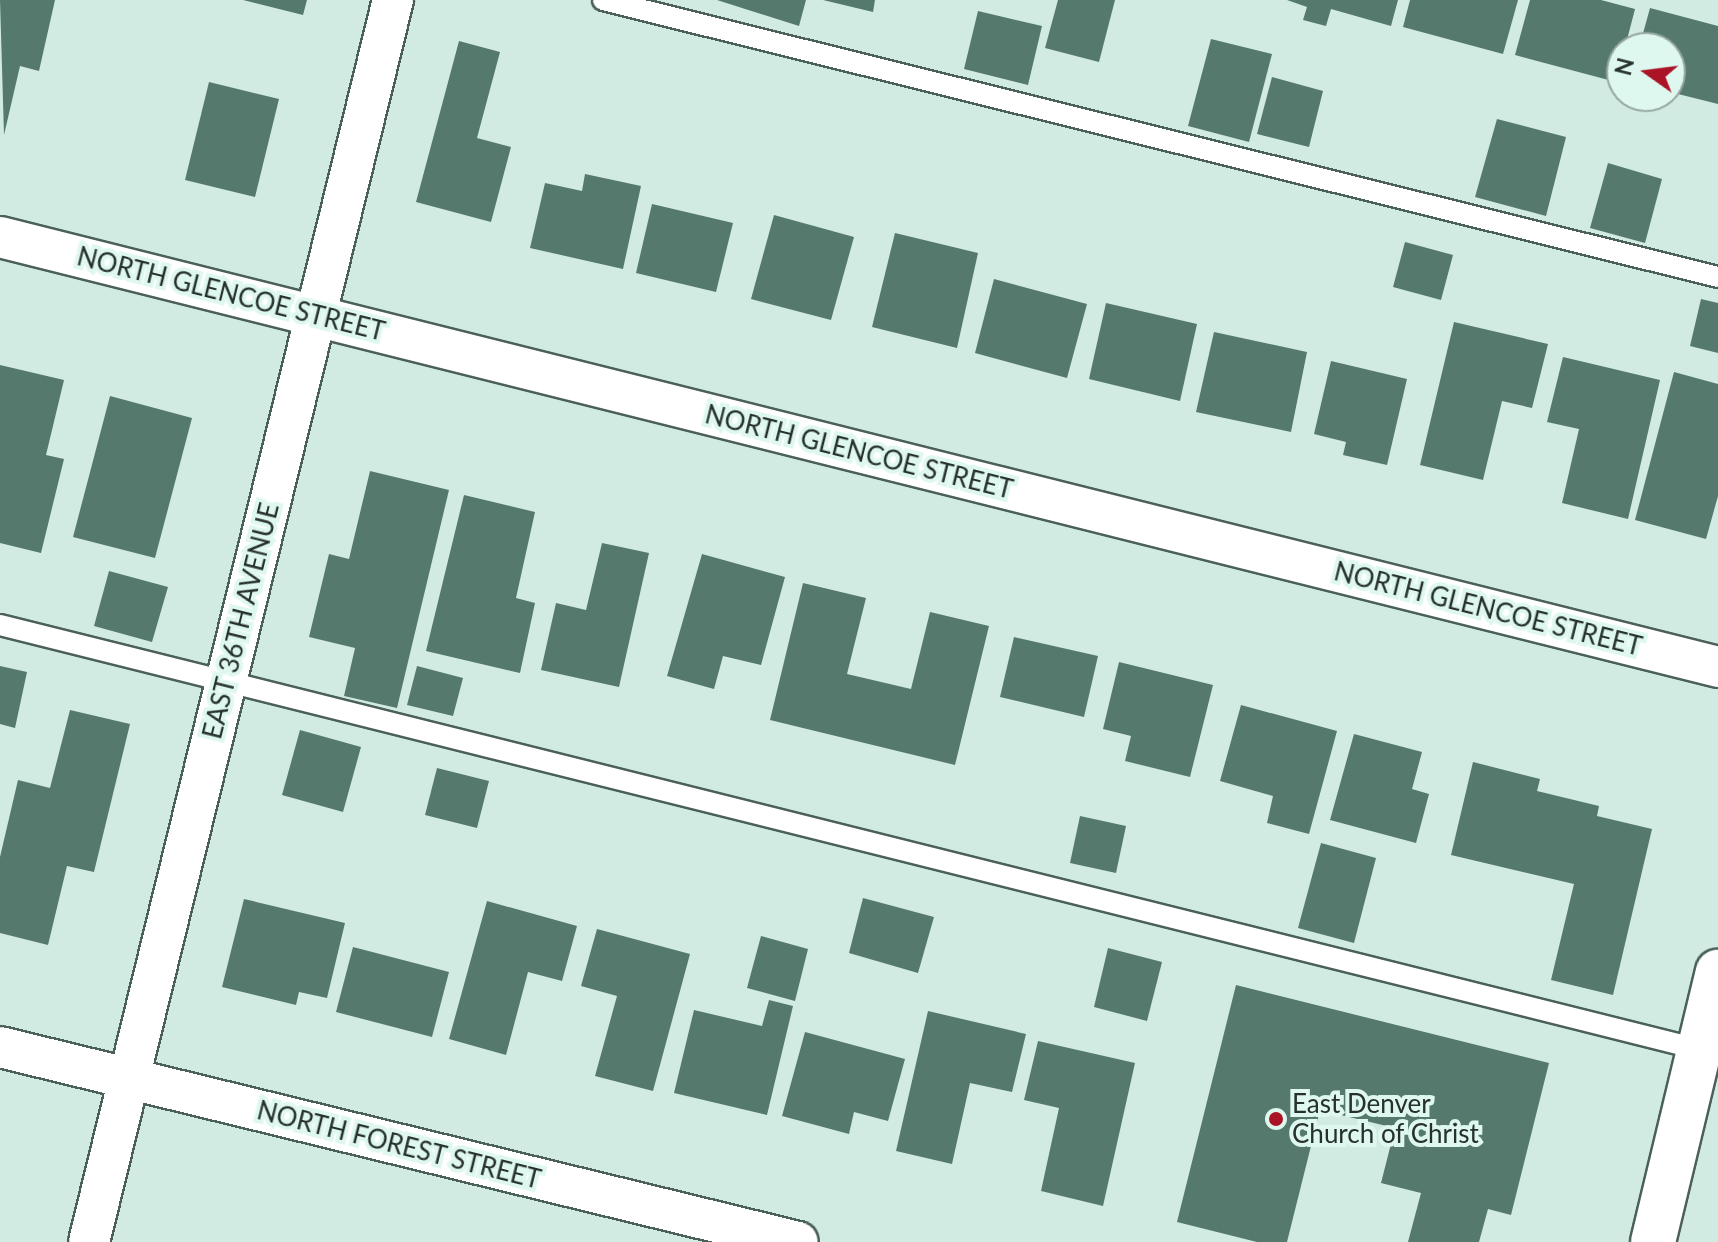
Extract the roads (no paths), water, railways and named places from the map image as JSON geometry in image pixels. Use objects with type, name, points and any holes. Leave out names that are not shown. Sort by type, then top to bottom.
[{"type":"street","name":"EAST 36TH AVENUE","points":[[89,1242],[393,0]]},
{"type":"street","name":"NORTH GLENCOE STREET","points":[[0,237],[1718,667]]},
{"type":"street","points":[[1653,1242],[1709,1052],[1718,972]]},
{"type":"street","name":"NORTH FOREST STREET","points":[[0,1047],[798,1242]]},
{"type":"lane","points":[[603,0],[1718,277]]},
{"type":"lane","points":[[0,625],[1709,1052]]},
{"type":"place","name":"East Denver Church of Christ","points":[[1276,1119]]}]
